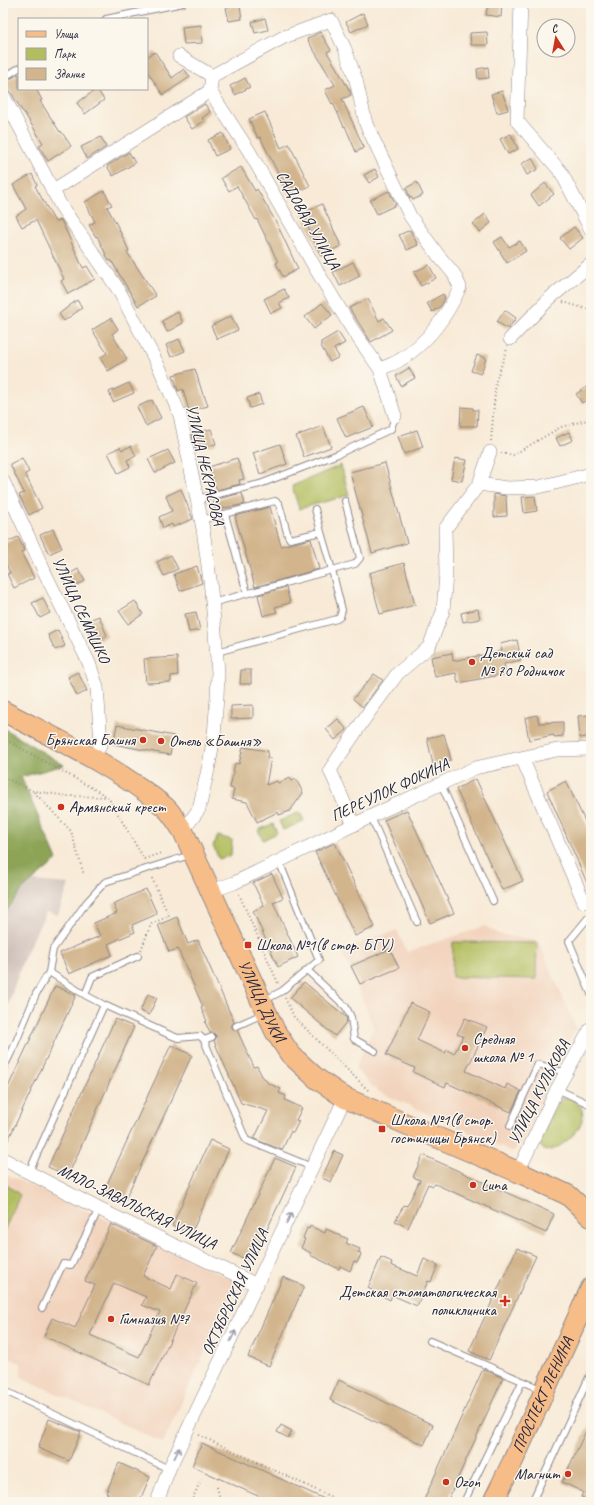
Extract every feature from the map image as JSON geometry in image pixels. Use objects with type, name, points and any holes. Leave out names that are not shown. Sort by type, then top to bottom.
[{"type":"main road","name":"УЛИЦА ДУКИ","points":[[3,711],[94,759],[128,780],[166,808],[183,832],[194,854],[275,1031],[290,1054],[316,1078],[345,1098],[568,1195],[591,1217]]},
{"type":"main road","name":"ПРОСПЕКТ ЛЕНИНА","points":[[495,1498],[591,1288]]},
{"type":"street","points":[[521,3],[517,121],[561,172],[591,230]]},
{"type":"street","points":[[212,76],[284,37],[331,20],[345,49],[356,80],[366,124],[410,216],[438,255],[454,274],[460,287],[451,306],[429,337],[399,360],[380,369]]},
{"type":"street","points":[[179,56],[212,76]]},
{"type":"street","points":[[52,191],[210,91],[212,76]]},
{"type":"street","name":"САДОВАЯ УЛИЦА","points":[[210,91],[249,151],[317,271],[352,329],[380,369],[395,416]]},
{"type":"street","name":"УЛИЦА НЕКРАСОВА","points":[[3,95],[52,191],[118,289],[160,369],[180,415],[201,520],[217,652],[217,697],[214,736],[209,765],[198,808],[183,832]]},
{"type":"street","points":[[510,339],[550,298],[591,264]]},
{"type":"street","points":[[354,825],[330,770],[369,712],[398,673],[429,647],[443,611],[446,574],[445,529],[479,484],[490,452]]},
{"type":"street","points":[[479,484],[507,488],[539,486],[591,474]]},
{"type":"street","name":"УЛИЦА СЕМАШКО","points":[[3,481],[45,573],[89,662],[97,687],[102,743],[94,759]]},
{"type":"street","name":"ПЕРЕУЛОК ФОКИНА","points":[[211,890],[234,883],[371,816],[476,768],[557,750],[591,750]]},
{"type":"street","points":[[522,758],[584,902]]},
{"type":"street","name":"УЛИЦА КУЛЬКОВА","points":[[518,1172],[557,1089],[591,1028]]},
{"type":"street","name":"ОКТЯБРЬСКАЯ УЛИЦА","points":[[157,1502],[169,1469],[345,1098]]},
{"type":"street","name":"МАЛО-ЗАВАЛЬСКАЯ УЛИЦА","points":[[3,1159],[99,1208],[257,1285]]},
{"type":"lane","points":[[111,18],[183,3]]},
{"type":"lane","points":[[3,78],[18,69]]},
{"type":"lane","points":[[197,498],[260,484],[338,454],[391,429],[395,416]]},
{"type":"lane","points":[[201,520],[275,501],[279,504],[290,539],[321,532]]},
{"type":"lane","points":[[212,602],[355,564],[360,558],[345,501]]},
{"type":"lane","points":[[217,652],[337,619],[342,613],[315,509]]},
{"type":"lane","points":[[225,514],[247,593]]},
{"type":"lane","points":[[441,784],[493,901]]},
{"type":"lane","points":[[371,816],[417,922]]},
{"type":"lane","points":[[3,1069],[36,994],[49,972],[53,949],[86,902],[105,882],[194,854]]},
{"type":"lane","points":[[236,1026],[264,1007],[282,990],[319,960],[279,861]]},
{"type":"lane","points":[[588,918],[569,941],[591,994]]},
{"type":"lane","points":[[85,995],[92,977],[138,956]]},
{"type":"lane","points":[[306,970],[346,1007],[352,1017],[354,1039],[375,1051]]},
{"type":"lane","points":[[49,972],[85,995],[104,1005],[178,1038],[200,1036],[204,1040],[246,1140],[312,1168]]},
{"type":"lane","points":[[29,1172],[104,1005]]},
{"type":"lane","points":[[204,1040],[212,1036]]},
{"type":"lane","points":[[510,1126],[538,1064],[566,1073]]},
{"type":"lane","points":[[557,1089],[591,1105]]},
{"type":"lane","points":[[42,1308],[63,1264],[71,1265],[99,1208]]},
{"type":"lane","points":[[430,1341],[545,1391]]},
{"type":"lane","points":[[532,1502],[591,1373]]},
{"type":"lane","points":[[464,1502],[522,1382]]},
{"type":"lane","points":[[3,1390],[169,1469]]},
{"type":"lane","points":[[495,1498],[514,1502]]},
{"type":"path","points":[[550,298],[591,310]]},
{"type":"path","points":[[490,452],[496,381],[510,339]]},
{"type":"path","points":[[513,455],[561,427],[591,418]]},
{"type":"path","points":[[3,738],[108,797],[144,859],[169,916],[150,924],[138,956]]},
{"type":"path","points":[[3,777],[33,791],[68,796],[108,797]]},
{"type":"path","points":[[33,791],[71,831],[84,875]]},
{"type":"path","points":[[144,859],[161,853]]},
{"type":"path","points":[[234,883],[294,1017],[372,1094]]},
{"type":"path","points":[[188,1430],[342,1502]]},
{"type":"path","points":[[191,1502],[200,1480]]},
{"type":"path","points":[[217,1487],[222,1502]]},
{"type":"shaded area","points":[[32,881],[69,884],[58,915],[46,912],[23,960],[3,1021],[3,915],[23,889]]},
{"type":"shaded area","name":"Средняя школа № 1","points":[[485,926],[499,934],[538,941],[576,1027],[522,1140],[513,1152],[377,1091],[355,1069],[374,1027],[341,950],[397,930],[407,952]]},
{"type":"shaded area","name":"Гимназия №7","points":[[3,1173],[163,1245],[163,1247],[237,1282],[163,1443],[21,1377],[21,1363],[3,1356]]},
{"type":"green space","points":[[341,465],[349,495],[299,509],[292,486]]},
{"type":"green space","points":[[3,728],[64,765],[21,777],[57,860],[23,889],[3,915]]},
{"type":"green space","points":[[300,812],[304,821],[283,830],[279,821]]},
{"type":"green space","points":[[273,824],[277,833],[263,840],[258,830]]},
{"type":"green space","points":[[218,836],[232,840],[231,855],[219,859],[213,846]]},
{"type":"green space","points":[[453,942],[537,943],[536,979],[452,977]]},
{"type":"green space","points":[[564,1097],[573,1100],[580,1106],[583,1114],[582,1122],[571,1137],[563,1144],[549,1151],[544,1150],[540,1143],[540,1138],[556,1104]]},
{"type":"green space","points":[[3,1182],[20,1195],[3,1233]]},
{"type":"building","points":[[488,3],[502,3],[501,17],[486,15]]},
{"type":"building","points":[[240,6],[242,19],[229,21],[226,8]]},
{"type":"building","points":[[363,13],[368,24],[351,32],[346,22]]},
{"type":"building","points":[[265,18],[268,30],[255,33],[252,22]]},
{"type":"building","points":[[201,25],[202,43],[184,44],[182,27]]},
{"type":"building","points":[[320,32],[331,50],[327,52],[350,91],[351,95],[342,99],[364,148],[356,152],[345,126],[344,127],[325,90],[335,85],[307,39]]},
{"type":"building","points":[[487,32],[488,45],[471,45],[470,33]]},
{"type":"building","points":[[155,52],[172,78],[184,69],[190,77],[163,95],[148,72],[148,56]]},
{"type":"building","points":[[488,67],[489,78],[478,79],[477,69]]},
{"type":"building","points":[[18,75],[18,90],[37,90],[42,100],[40,101],[71,146],[48,161],[39,146],[43,143],[5,82]]},
{"type":"building","points":[[245,78],[250,87],[235,95],[230,86]]},
{"type":"building","points":[[96,90],[98,90],[104,100],[85,114],[77,103]]},
{"type":"building","points":[[502,91],[508,110],[497,113],[491,94]]},
{"type":"building","points":[[205,104],[210,112],[202,118],[204,121],[192,129],[184,117]]},
{"type":"building","points":[[265,112],[281,148],[289,144],[310,186],[289,195],[260,137],[258,138],[249,119]]},
{"type":"building","points":[[223,133],[230,149],[215,156],[208,140]]},
{"type":"building","points":[[511,134],[518,149],[508,154],[500,139]]},
{"type":"building","points":[[101,137],[106,147],[87,159],[81,147]]},
{"type":"building","points":[[129,152],[135,163],[113,176],[107,166]]},
{"type":"building","points":[[532,158],[538,169],[527,175],[521,164]]},
{"type":"building","points":[[241,167],[255,191],[257,189],[277,224],[298,269],[283,277],[276,263],[278,262],[257,219],[256,220],[237,186],[229,191],[221,178]]},
{"type":"building","points":[[375,169],[379,177],[369,183],[364,175]]},
{"type":"building","points":[[32,174],[37,185],[35,186],[55,222],[61,220],[83,268],[87,266],[95,279],[68,294],[61,281],[64,279],[36,220],[22,227],[16,216],[26,209],[13,185]]},
{"type":"building","points":[[417,182],[423,195],[413,200],[411,197],[410,198],[406,188]]},
{"type":"building","points":[[545,183],[554,194],[539,206],[531,195]]},
{"type":"building","points":[[104,191],[112,205],[107,207],[129,251],[127,252],[156,296],[138,306],[111,260],[109,261],[97,236],[96,237],[89,225],[95,222],[85,202]]},
{"type":"building","points":[[389,191],[396,205],[377,214],[370,200]]},
{"type":"building","points":[[322,204],[341,246],[321,256],[302,214]]},
{"type":"building","points":[[485,214],[491,223],[480,232],[473,224]]},
{"type":"building","points":[[574,227],[583,238],[569,249],[560,238]]},
{"type":"building","points":[[410,230],[418,245],[407,250],[399,235]]},
{"type":"building","points":[[502,237],[509,247],[520,241],[526,251],[507,263],[494,242]]},
{"type":"building","points":[[353,262],[360,276],[340,286],[333,272]]},
{"type":"building","points":[[429,265],[436,278],[421,286],[414,272]]},
{"type":"building","points":[[284,289],[289,298],[279,303],[282,308],[271,313],[264,299]]},
{"type":"building","points":[[443,294],[445,298],[442,304],[432,312],[427,303]]},
{"type":"building","points":[[368,299],[379,321],[384,318],[392,330],[371,342],[349,308]]},
{"type":"building","points":[[77,300],[82,308],[64,321],[59,314]]},
{"type":"building","points":[[322,303],[332,315],[314,329],[305,317]]},
{"type":"building","points":[[505,310],[516,318],[508,329],[497,322]]},
{"type":"building","points":[[178,312],[183,323],[167,332],[162,321]]},
{"type":"building","points":[[231,316],[238,330],[217,339],[211,326]]},
{"type":"building","points":[[111,318],[118,329],[112,334],[127,359],[108,371],[100,358],[107,353],[92,330]]},
{"type":"building","points":[[338,332],[345,343],[334,349],[339,357],[330,362],[321,346],[321,342]]},
{"type":"building","points":[[179,339],[185,351],[171,357],[166,345]]},
{"type":"building","points":[[477,355],[486,358],[481,374],[471,371]]},
{"type":"building","points":[[409,368],[415,378],[401,386],[396,376]]},
{"type":"building","points":[[195,369],[208,406],[189,411],[183,389],[178,391],[173,375]]},
{"type":"building","points":[[129,383],[134,393],[113,402],[109,392]]},
{"type":"building","points":[[591,384],[591,397],[582,403],[576,394]]},
{"type":"building","points":[[259,394],[262,404],[250,408],[247,398]]},
{"type":"building","points":[[152,400],[161,418],[146,426],[137,407]]},
{"type":"building","points":[[364,407],[373,427],[346,438],[337,418]]},
{"type":"building","points":[[461,407],[478,410],[477,426],[460,426]]},
{"type":"building","points":[[323,426],[331,447],[304,457],[296,436]]},
{"type":"building","points":[[211,429],[216,444],[195,449],[192,434]]},
{"type":"building","points":[[417,430],[423,447],[404,454],[398,436]]},
{"type":"building","points":[[569,432],[573,440],[560,446],[556,438]]},
{"type":"building","points":[[280,444],[287,464],[260,474],[253,453]]},
{"type":"building","points":[[131,446],[136,456],[127,460],[130,467],[118,473],[108,453],[120,447],[122,450]]},
{"type":"building","points":[[168,450],[175,463],[155,473],[148,459]]},
{"type":"building","points":[[22,458],[29,472],[25,474],[42,508],[29,515],[19,495],[24,493],[10,464]]},
{"type":"building","points":[[237,458],[244,479],[239,480],[240,484],[217,490],[209,467]]},
{"type":"building","points":[[455,458],[467,460],[462,481],[451,479]]},
{"type":"building","points":[[385,463],[407,543],[372,553],[350,472]]},
{"type":"building","points":[[181,489],[193,519],[173,527],[172,524],[163,528],[159,517],[172,511],[166,496]]},
{"type":"building","points":[[242,493],[245,504],[215,510],[213,500]]},
{"type":"building","points":[[494,494],[506,496],[507,516],[494,517]]},
{"type":"building","points":[[535,496],[537,511],[524,513],[522,497]]},
{"type":"building","points":[[270,507],[281,546],[311,539],[319,569],[255,587],[235,516]]},
{"type":"building","points":[[53,529],[62,548],[49,554],[40,535]]},
{"type":"building","points":[[18,537],[25,551],[21,552],[34,578],[14,588],[7,574],[10,573],[3,558],[3,544]]},
{"type":"building","points":[[171,555],[178,569],[164,576],[157,562]]},
{"type":"building","points":[[404,563],[415,605],[380,614],[369,573]]},
{"type":"building","points":[[197,566],[202,583],[180,591],[174,574]]},
{"type":"building","points":[[78,569],[85,581],[69,590],[63,578]]},
{"type":"building","points":[[286,587],[290,603],[275,607],[277,612],[263,616],[258,595]]},
{"type":"building","points":[[43,598],[50,613],[40,618],[32,603]]},
{"type":"building","points":[[135,601],[143,614],[128,624],[119,611]]},
{"type":"building","points":[[478,609],[480,619],[463,622],[461,613]]},
{"type":"building","points":[[196,612],[200,630],[189,632],[185,614]]},
{"type":"building","points":[[99,616],[107,636],[92,642],[84,622]]},
{"type":"building","points":[[58,630],[65,646],[55,650],[48,635]]},
{"type":"building","name":"Детский сад № 70 Родничок","points":[[517,640],[521,660],[504,664],[506,674],[458,683],[456,673],[435,677],[431,657],[452,653],[453,661],[502,651],[500,644]]},
{"type":"building","points":[[177,657],[178,675],[171,676],[171,682],[146,683],[144,659]]},
{"type":"building","points":[[241,670],[251,670],[251,684],[240,684]]},
{"type":"building","points":[[78,672],[87,691],[77,696],[68,677]]},
{"type":"building","points":[[374,674],[383,680],[363,707],[353,699]]},
{"type":"building","points":[[253,705],[253,718],[231,719],[231,706]]},
{"type":"building","points":[[537,715],[539,723],[563,722],[563,736],[554,737],[554,735],[529,740],[525,718]]},
{"type":"building","points":[[589,715],[591,736],[580,738],[578,716]]},
{"type":"building","points":[[338,719],[347,730],[335,740],[326,729]]},
{"type":"building","name":"Брянская Башня","points":[[117,725],[174,736],[170,755],[113,744]]},
{"type":"building","points":[[444,734],[451,760],[433,764],[427,738]]},
{"type":"building","points":[[243,747],[268,751],[267,758],[271,758],[266,785],[277,781],[278,783],[290,778],[292,781],[296,779],[303,793],[290,811],[279,815],[278,812],[257,822],[247,802],[232,799],[234,789],[230,788],[235,763],[239,764]]},
{"type":"building","points":[[476,779],[523,881],[502,890],[456,789]]},
{"type":"building","points":[[566,781],[591,834],[591,892],[547,791]]},
{"type":"building","points":[[407,810],[454,913],[430,923],[384,820]]},
{"type":"building","points":[[335,843],[375,927],[355,936],[315,852]]},
{"type":"building","points":[[272,874],[283,898],[273,902],[298,957],[278,967],[253,911],[264,906],[253,883]]},
{"type":"building","points":[[146,889],[157,914],[132,925],[135,932],[108,944],[112,955],[69,974],[60,953],[100,936],[94,923],[117,913],[113,904]]},
{"type":"building","points":[[177,917],[188,944],[198,940],[234,1022],[232,1028],[237,1030],[254,1067],[257,1066],[262,1076],[268,1083],[281,1089],[279,1093],[286,1096],[285,1100],[302,1108],[296,1120],[299,1121],[293,1133],[291,1131],[282,1150],[254,1139],[268,1111],[241,1103],[214,1041],[216,1035],[210,1033],[205,1022],[207,1021],[201,1008],[203,1007],[178,949],[169,952],[158,925]]},
{"type":"building","points":[[390,949],[399,968],[360,984],[351,966]]},
{"type":"building","points":[[304,982],[346,1017],[347,1021],[335,1036],[290,998]]},
{"type":"building","points":[[55,986],[76,995],[3,1151],[3,1098]]},
{"type":"building","points":[[148,994],[157,998],[149,1015],[140,1011]]},
{"type":"building","points":[[410,1003],[430,1012],[417,1040],[445,1053],[447,1050],[454,1054],[463,1036],[457,1034],[465,1018],[487,1027],[466,1071],[505,1089],[507,1084],[521,1091],[511,1112],[447,1083],[445,1087],[413,1072],[415,1068],[386,1055]]},
{"type":"building","points":[[115,1019],[134,1027],[68,1176],[48,1167]]},
{"type":"building","points":[[171,1045],[192,1055],[124,1202],[103,1193]]},
{"type":"building","points":[[210,1140],[229,1149],[191,1234],[172,1226]]},
{"type":"building","points":[[334,1151],[343,1155],[331,1182],[322,1178]]},
{"type":"building","points":[[423,1155],[554,1214],[546,1233],[435,1184],[433,1186],[428,1184],[408,1228],[395,1221],[404,1205],[407,1206],[420,1180],[413,1177]]},
{"type":"building","points":[[275,1158],[296,1167],[252,1262],[231,1253]]},
{"type":"building","points":[[111,1224],[157,1246],[143,1276],[171,1289],[177,1274],[197,1283],[149,1385],[44,1336],[52,1318],[75,1328],[95,1285],[85,1281]],"holes":[[[114,1283],[146,1297],[142,1305],[160,1312],[139,1357],[90,1335]]]},
{"type":"building","points":[[310,1226],[325,1233],[326,1229],[348,1239],[346,1243],[360,1249],[358,1253],[361,1254],[357,1263],[354,1261],[350,1271],[340,1266],[339,1269],[310,1255],[311,1253],[301,1248],[305,1239],[303,1238],[307,1228],[309,1229]]},
{"type":"building","points":[[517,1248],[536,1256],[489,1360],[469,1351]]},
{"type":"building","points":[[381,1257],[392,1262],[391,1265],[417,1276],[424,1259],[438,1265],[431,1282],[428,1281],[417,1306],[392,1295],[390,1300],[368,1288]]},
{"type":"building","points":[[283,1277],[304,1286],[269,1366],[248,1357]]},
{"type":"building","points":[[483,1369],[503,1378],[447,1502],[423,1502]]},
{"type":"building","points":[[339,1380],[433,1425],[424,1445],[330,1400]]},
{"type":"building","points":[[49,1419],[81,1432],[69,1461],[38,1448]]},
{"type":"building","points":[[591,1420],[591,1501],[581,1497],[583,1492],[562,1482]]},
{"type":"building","points":[[281,1425],[292,1431],[288,1438],[277,1432]]},
{"type":"building","points":[[202,1443],[331,1502],[271,1502],[192,1466]]},
{"type":"building","points":[[119,1463],[150,1477],[139,1502],[125,1502],[106,1493]]},
{"type":"place","name":"Детский сад № 70 Родничок","points":[[472,662]]},
{"type":"place","name":"Брянская Башня","points":[[143,740]]},
{"type":"place","name":"Отель «Башня»","points":[[161,741]]},
{"type":"place","name":"Армянский крест","points":[[61,807]]},
{"type":"place","name":"Школа №1(в стор. БГУ)","points":[[248,945]]},
{"type":"place","name":"Средняя школа № 1","points":[[465,1048]]},
{"type":"place","name":"Школа №1(в стор. гостиницы Брянск)","points":[[382,1129]]},
{"type":"place","name":"Luna","points":[[473,1185]]},
{"type":"place","name":"Детская стоматологическая поликлиника","points":[[505,1301]]},
{"type":"place","name":"Гимназия №7","points":[[111,1319]]},
{"type":"place","name":"Магнит","points":[[568,1474]]},
{"type":"place","name":"Ozon","points":[[446,1482]]}]
